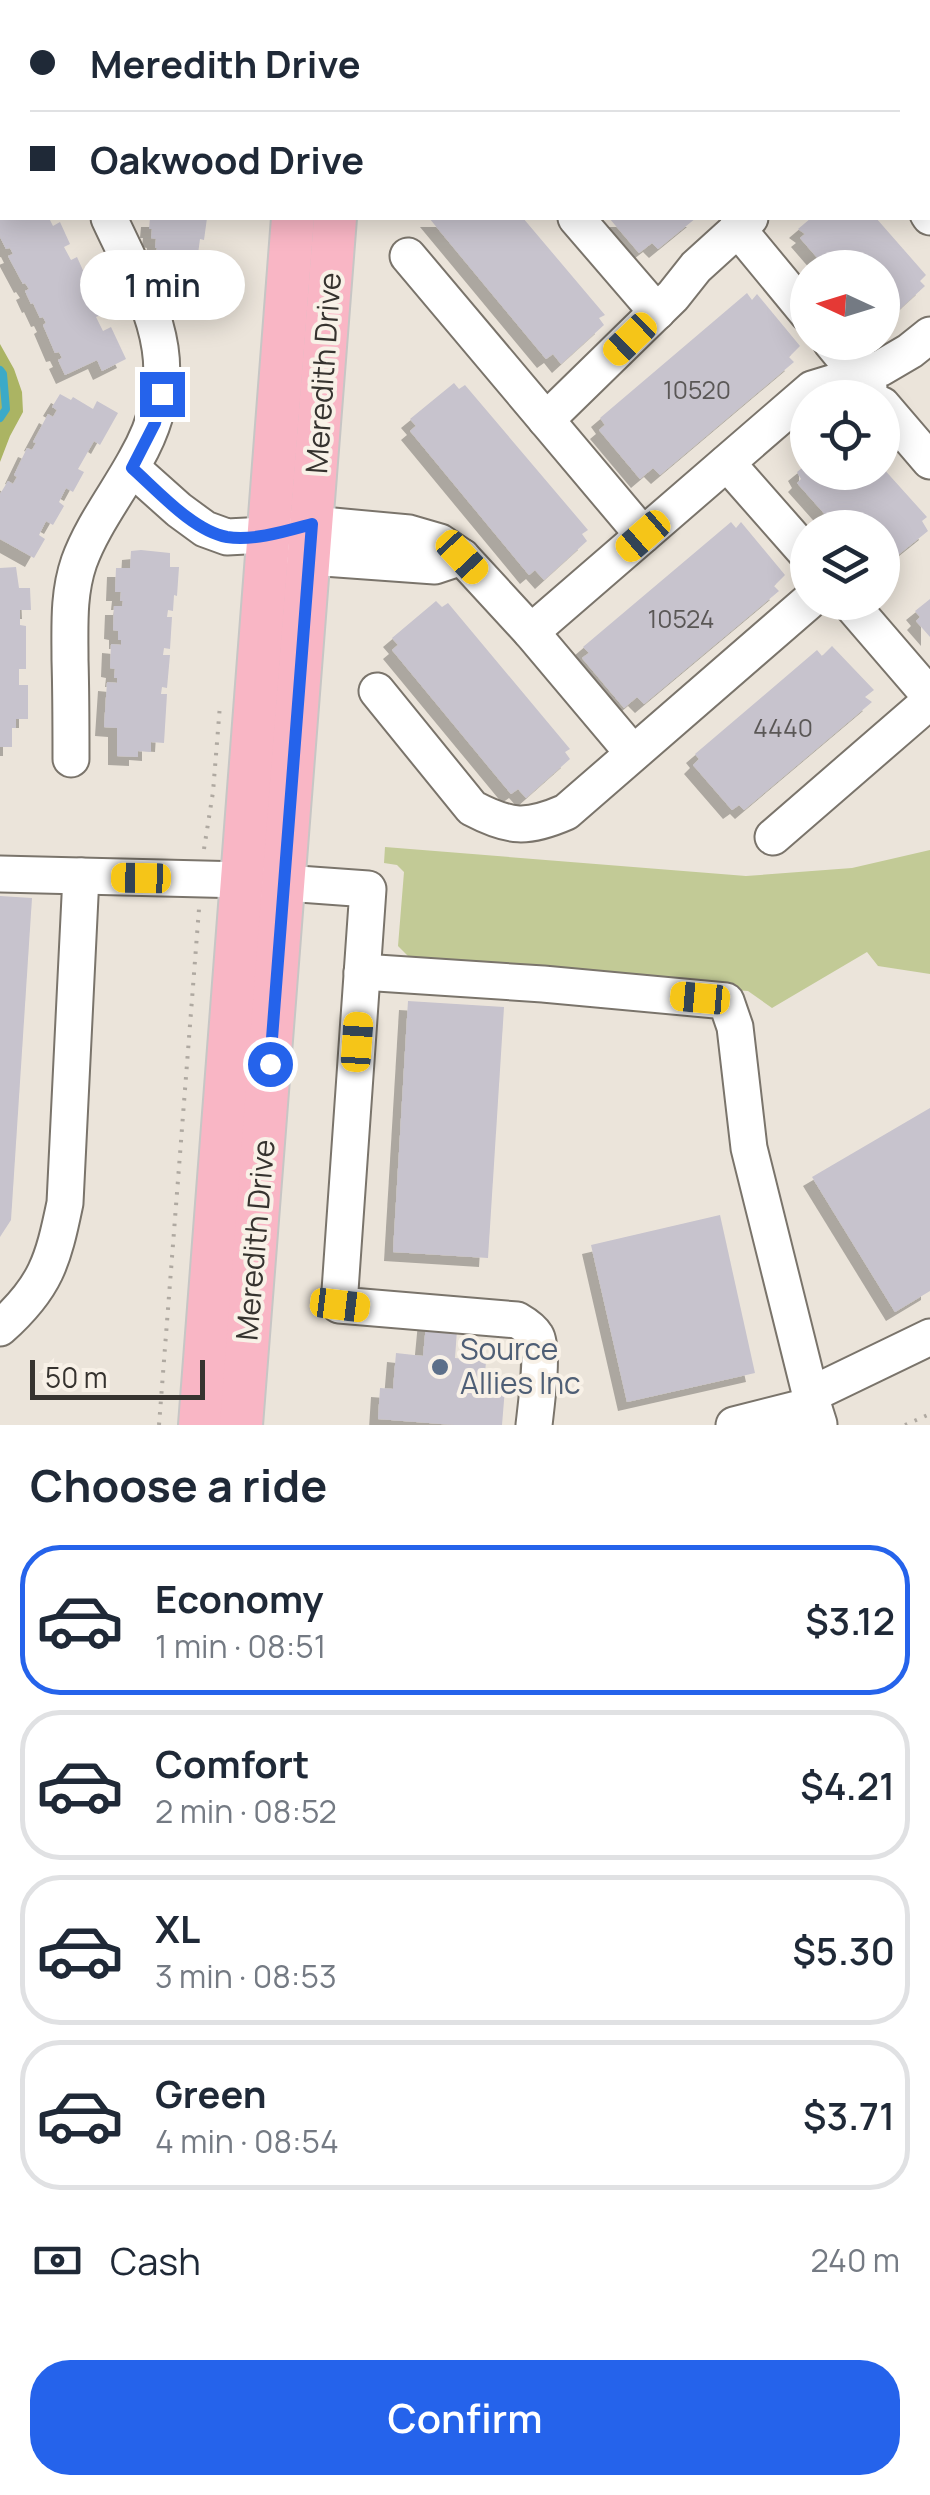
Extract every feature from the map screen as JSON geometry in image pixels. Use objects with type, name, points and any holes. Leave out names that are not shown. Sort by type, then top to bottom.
[{"type":"main road","name":"Meredith Drive","points":[[241,1425],[263,881],[268,535],[293,220]]},
{"type":"main road","name":"Meredith Drive","points":[[200,1425],[229,1034],[263,881],[311,540],[335,220]]},
{"type":"street","points":[[71,759],[72,589],[92,534],[155,423],[162,394],[159,333],[110,220]]},
{"type":"street","points":[[578,220],[657,312]]},
{"type":"street","points":[[546,420],[744,223],[790,288]]},
{"type":"street","points":[[408,256],[643,536]]},
{"type":"street","points":[[871,380],[880,368],[930,335]]},
{"type":"street","points":[[846,360],[862,380]]},
{"type":"street","points":[[532,632],[790,408]]},
{"type":"street","points":[[900,425],[930,461]]},
{"type":"street","points":[[727,463],[790,535]]},
{"type":"street","points":[[132,468],[205,529],[227,537],[268,535],[311,540],[435,566],[462,557],[532,632],[633,754]]},
{"type":"street","points":[[377,691],[472,808],[515,824],[539,824],[566,812],[790,618]]},
{"type":"street","points":[[773,837],[930,699],[864,620]]},
{"type":"street","points":[[0,874],[263,881],[368,889],[340,1305],[518,1320],[534,1332],[540,1346],[534,1425]]},
{"type":"street","points":[[0,1328],[41,1284],[58,1242],[65,1203],[82,876]]},
{"type":"street","points":[[362,972],[726,1001],[736,1027],[750,1148],[814,1408]]},
{"type":"street","points":[[734,1425],[814,1408],[930,1337]]},
{"type":"path","points":[[160,1425],[201,879],[220,703]]},
{"type":"path","points":[[905,1425],[930,1414]]},
{"type":"green space","points":[[0,344],[22,392],[23,412],[0,462]]},
{"type":"green space","points":[[385,847],[746,876],[852,868],[930,850],[930,974],[878,966],[867,952],[772,1008],[748,991],[411,959],[398,946],[404,872],[397,865],[384,863]]},
{"type":"building","points":[[0,220],[50,220],[53,226],[60,222],[70,244],[64,247],[71,260],[77,257],[86,277],[80,280],[87,294],[94,291],[105,313],[96,317],[103,331],[111,327],[126,359],[102,371],[97,360],[65,375],[58,360],[62,358],[59,352],[55,353],[43,325],[46,323],[31,304],[25,291],[29,289],[8,256],[13,254],[0,237]]},
{"type":"building","points":[[150,220],[207,220],[204,240],[200,239],[193,261],[198,261],[197,270],[202,271],[200,296],[176,294],[177,271],[163,270],[165,256],[156,252],[156,239],[151,238]]},
{"type":"building","points":[[431,220],[525,220],[605,315],[599,318],[604,325],[561,364],[553,354],[546,359]]},
{"type":"building","points":[[611,220],[694,220],[658,249],[652,243],[639,253]]},
{"type":"building","points":[[809,220],[878,220],[926,275],[920,281],[925,286],[900,309],[900,250],[810,250],[800,238],[805,234],[798,229]]},
{"type":"building","points":[[747,293],[752,300],[757,294],[790,334],[789,357],[794,362],[660,475],[653,468],[640,479],[599,430],[605,425],[600,418]]},
{"type":"building","points":[[454,383],[459,389],[465,385],[588,530],[582,534],[587,541],[544,580],[535,570],[529,575],[410,431],[416,426],[410,419]]},
{"type":"building","points":[[60,394],[93,409],[97,401],[118,413],[100,445],[94,441],[78,469],[84,472],[73,492],[66,488],[59,502],[64,506],[53,525],[46,521],[39,535],[45,539],[34,558],[0,539],[0,494],[8,481],[13,484],[27,448],[32,450],[48,414],[53,417],[57,410],[52,407]]},
{"type":"building","points":[[900,487],[927,517],[922,521],[928,531],[900,554],[900,510],[821,510],[803,490]]},
{"type":"building","points":[[731,522],[736,528],[741,522],[785,575],[774,586],[779,591],[644,704],[637,697],[624,708],[582,658],[589,653],[583,647]]},
{"type":"building","points":[[131,551],[170,553],[170,567],[179,567],[177,596],[174,595],[173,611],[168,610],[167,617],[172,617],[170,649],[164,648],[163,655],[170,655],[167,688],[162,687],[161,694],[167,694],[164,743],[151,742],[151,752],[138,751],[138,757],[117,756],[117,728],[104,727],[107,682],[117,683],[115,669],[110,668],[111,644],[121,645],[118,631],[113,630],[114,606],[122,606],[123,601],[121,592],[115,592],[116,568],[130,568]]},
{"type":"building","points":[[16,567],[19,588],[30,588],[31,610],[20,610],[20,625],[26,626],[26,669],[19,669],[19,685],[28,685],[28,719],[16,719],[12,747],[0,747],[0,568]]},
{"type":"building","points":[[930,599],[930,637],[916,621],[920,617],[915,611]]},
{"type":"building","points":[[436,601],[442,607],[448,603],[570,749],[565,752],[570,759],[526,798],[518,789],[511,794],[392,650],[398,645],[392,638]]},
{"type":"building","points":[[832,646],[874,690],[865,697],[872,702],[744,810],[739,805],[732,810],[693,765],[699,759],[695,754],[817,650],[822,656]]},
{"type":"building","points":[[0,896],[32,898],[11,1220],[0,1237]]},
{"type":"building","points":[[408,1001],[504,1007],[488,1258],[393,1252]]},
{"type":"building","points":[[930,1108],[930,1291],[895,1312],[812,1177]]},
{"type":"building","points":[[720,1215],[755,1373],[627,1402],[591,1245]]},
{"type":"building","name":"Source Allies Inc","points":[[427,1314],[458,1316],[455,1358],[486,1361],[485,1374],[506,1376],[502,1425],[378,1419],[380,1388],[393,1389],[396,1353],[423,1356]]},
{"type":"waterway","points":[[0,370],[6,409],[0,418]]},
{"type":"place","name":"Source Allies Inc","points":[[440,1367]]},
{"type":"route","points":[[162,394],[155,423],[132,468],[179,510],[205,529],[227,537],[268,535],[312,524],[270,1064]]}]
